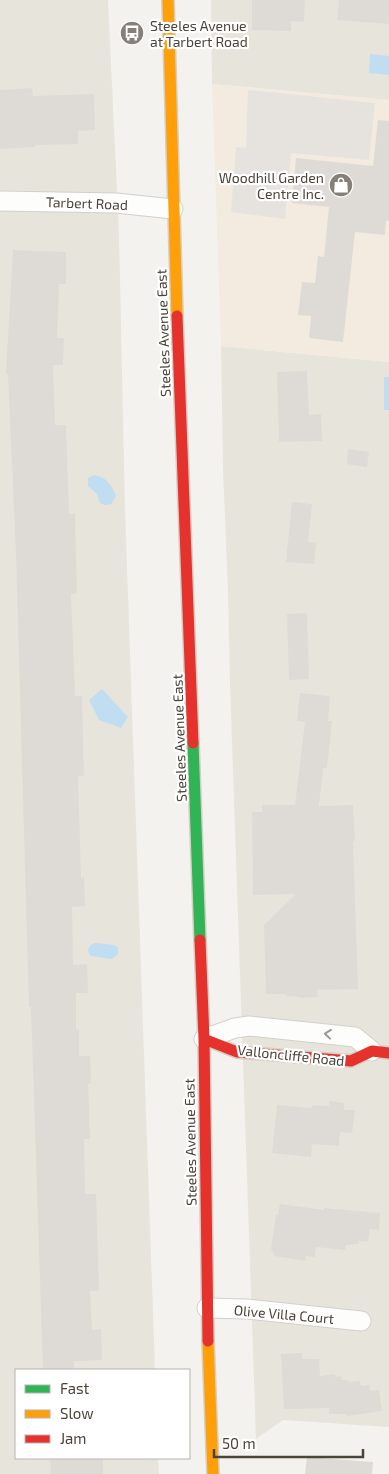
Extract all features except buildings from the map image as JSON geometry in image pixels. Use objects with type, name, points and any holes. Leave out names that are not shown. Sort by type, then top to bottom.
[{"type":"main road","name":"Steeles Avenue East","points":[[168,0],[173,208],[204,1039],[207,1308],[213,1474]]},
{"type":"main road","name":"Valloncliffe Road","points":[[204,1039],[236,1052],[351,1061],[381,1052]]},
{"type":"street","name":"Tarbert Road","points":[[0,201],[122,204],[173,208]]},
{"type":"street","name":"Valloncliffe Road","points":[[204,1039],[235,1028],[249,1026],[355,1037],[381,1052]]},
{"type":"street","name":"Olive Villa Court","points":[[207,1308],[247,1309],[361,1321]]},
{"type":"shaded area","points":[[0,0],[108,0],[119,233],[125,509],[155,1369],[15,1369],[15,1459],[158,1459],[159,1474],[0,1474]]},
{"type":"shaded area","points":[[211,0],[389,0],[389,100],[212,84]]},
{"type":"shaded area","points":[[212,84],[389,100],[389,362],[221,346]]},
{"type":"shaded area","points":[[248,90],[375,103],[369,160],[291,153],[285,219],[231,212],[236,147],[246,148]]},
{"type":"shaded area","points":[[221,346],[389,362],[389,1427],[283,1420],[256,1439],[223,469]]},
{"type":"water","points":[[370,54],[389,56],[389,75],[369,73]]},
{"type":"water","points":[[384,377],[389,377],[389,410],[384,410]]},
{"type":"water","points":[[94,475],[108,482],[113,488],[116,496],[111,504],[105,505],[100,503],[97,494],[88,486],[88,478]]},
{"type":"water","points":[[102,689],[128,717],[121,728],[99,720],[89,700]]},
{"type":"water","points":[[95,943],[114,945],[118,948],[118,954],[112,959],[91,956],[88,948]]},
{"type":"traffic: fast","points":[[193,743],[200,940]]},
{"type":"traffic: slow","points":[[168,0],[177,316]]},
{"type":"traffic: slow","points":[[208,1341],[213,1474]]},
{"type":"traffic: jam","points":[[177,316],[193,743]]},
{"type":"traffic: jam","points":[[200,940],[204,1039],[208,1341]]},
{"type":"traffic: jam","points":[[204,1039],[237,1052],[351,1061],[372,1051],[389,1053]]},
{"type":"place","name":"Steeles Avenue at Tarbert Road","points":[[132,33]]},
{"type":"place","name":"Woodhill Garden Centre Inc.","points":[[341,185]]}]
